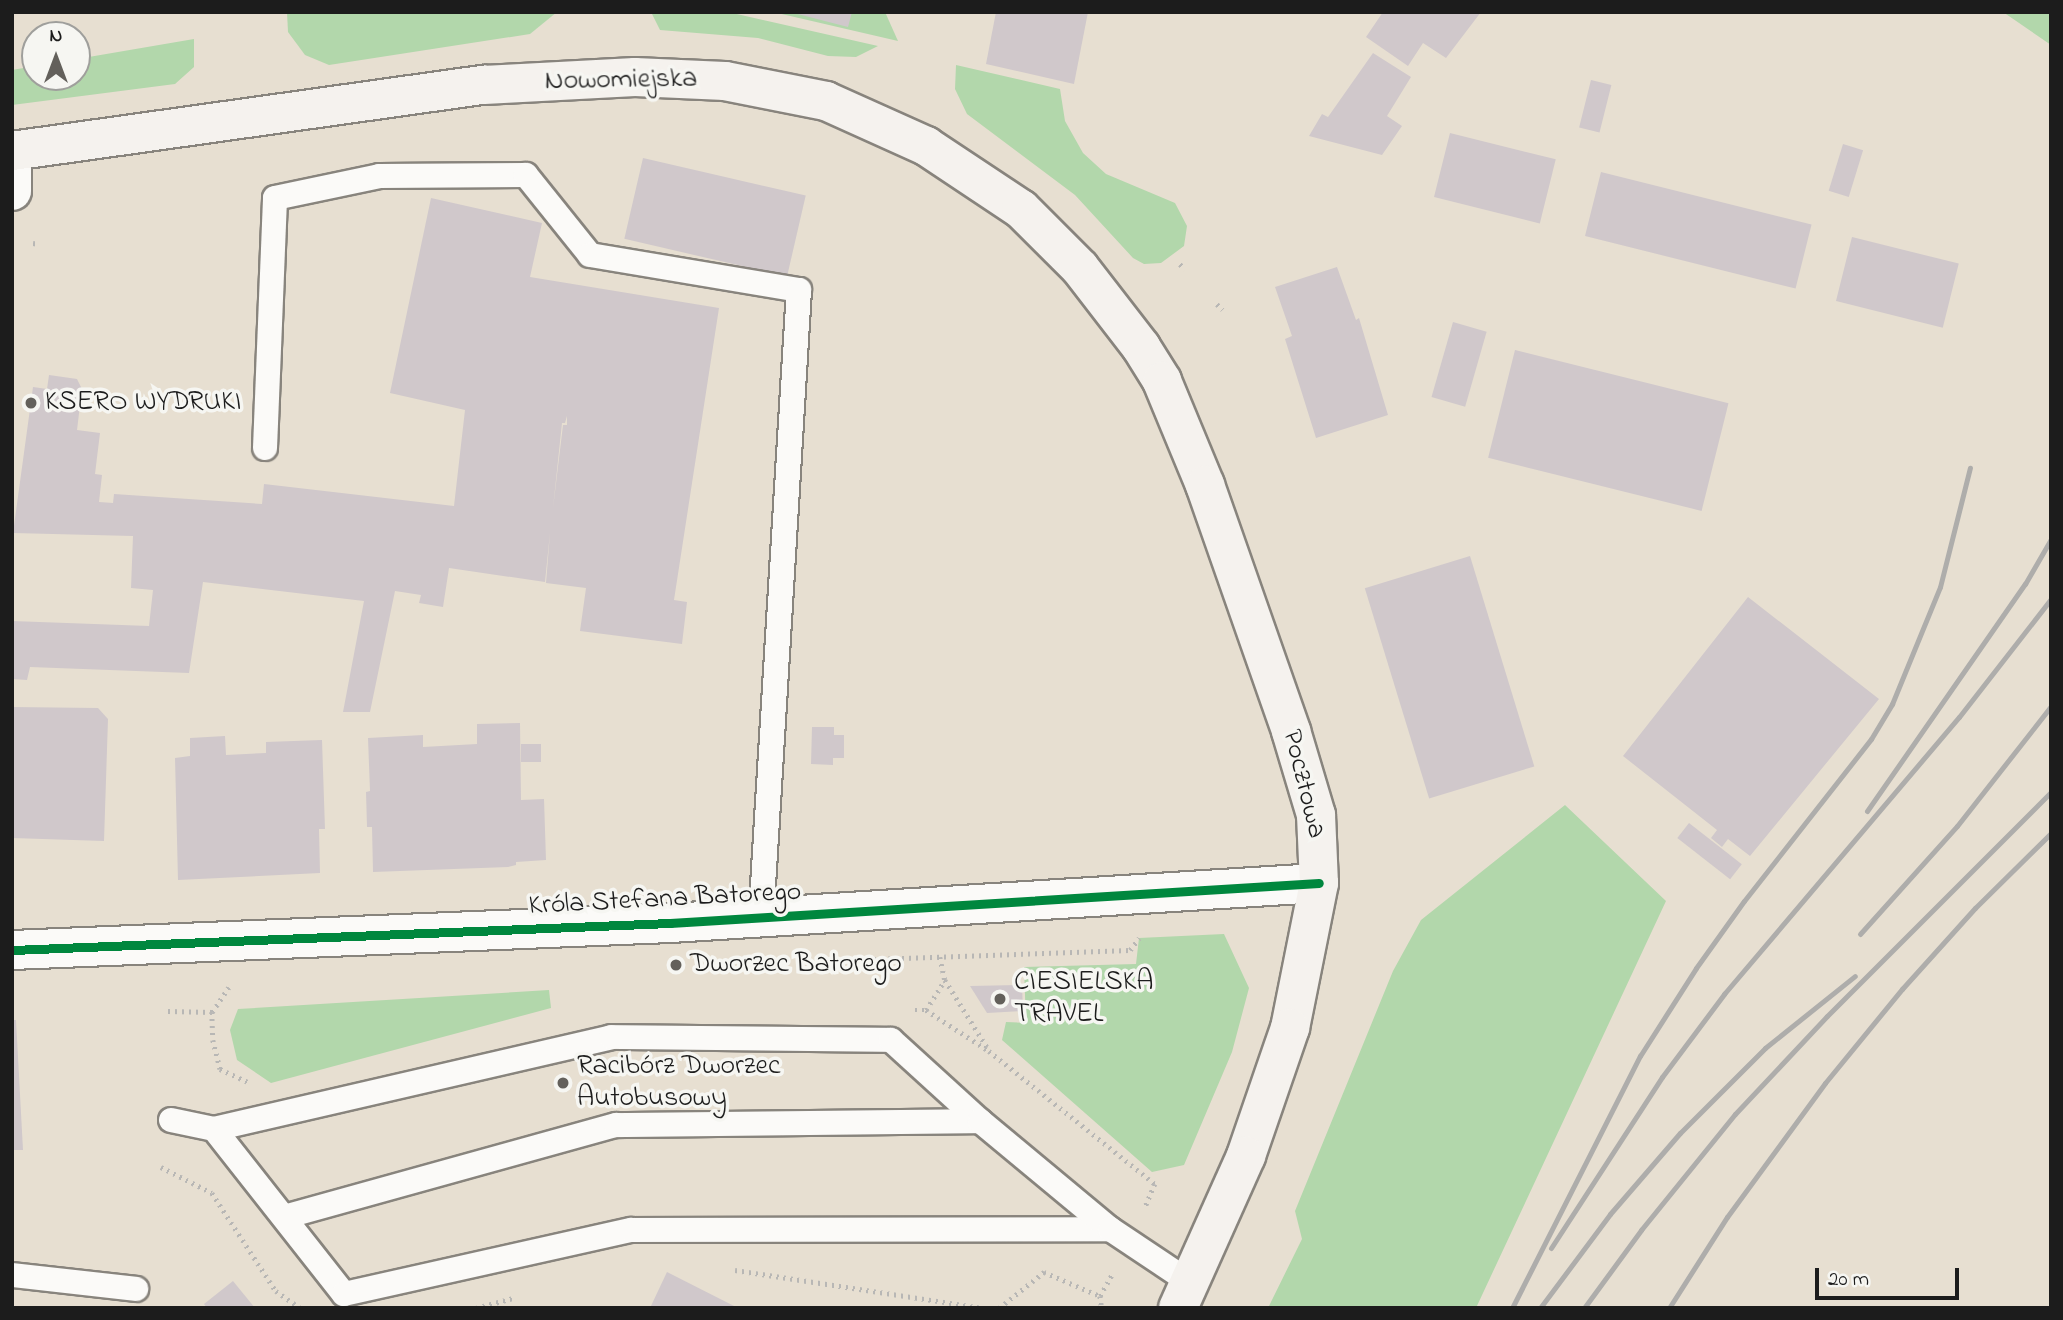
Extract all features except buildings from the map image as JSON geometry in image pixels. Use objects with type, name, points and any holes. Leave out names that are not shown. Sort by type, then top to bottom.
[{"type":"main road","name":"Nowomiejska","points":[[12,152],[484,85],[635,77],[726,81],[826,101],[926,146],[1021,209],[1080,268],[1141,347]]},
{"type":"main road","name":"Pocztowa","points":[[1141,347],[1175,409],[1309,782],[1316,815],[1319,883],[1290,1028],[1246,1156],[1184,1295]]},
{"type":"street","points":[[12,152],[12,191]]},
{"type":"street","name":"Króla Stefana Batorego","points":[[12,950],[761,919],[1319,883]]},
{"type":"lane","points":[[265,448],[275,198],[379,176],[526,176],[590,255],[799,290],[761,919]]},
{"type":"lane","points":[[171,1120],[214,1129],[611,1037],[891,1040],[980,1121],[1110,1229],[1184,1295]]},
{"type":"lane","points":[[284,1217],[616,1125],[980,1121]]},
{"type":"lane","points":[[214,1129],[344,1294],[631,1230],[1110,1229]]},
{"type":"lane","points":[[12,1275],[136,1289]]},
{"type":"path","points":[[1180,264],[1185,270]]},
{"type":"path","points":[[1217,304],[1223,310]]},
{"type":"path","points":[[940,957],[945,980],[989,1051]]},
{"type":"path","points":[[926,1010],[945,980]]},
{"type":"path","points":[[161,1167],[212,1193],[276,1291],[300,1308]]},
{"type":"path","points":[[723,1268],[984,1308]]},
{"type":"path","points":[[1100,1296],[1101,1308]]},
{"type":"green space","points":[[287,12],[557,12],[530,34],[329,65],[305,55],[288,32]]},
{"type":"green space","points":[[651,12],[728,12],[878,46],[856,57],[828,56],[758,38],[660,30]]},
{"type":"green space","points":[[773,12],[885,12],[898,41]]},
{"type":"green space","points":[[2003,12],[2051,12],[2051,45]]},
{"type":"green space","points":[[194,39],[194,67],[175,84],[12,105],[12,70],[21,68],[21,91],[91,91],[91,57]]},
{"type":"green space","points":[[956,65],[1060,89],[1065,121],[1083,153],[1106,174],[1175,203],[1187,226],[1184,246],[1161,263],[1144,264],[1133,258],[1075,195],[967,114],[955,89]]},
{"type":"green space","points":[[1565,805],[1666,901],[1476,1308],[1268,1308],[1302,1239],[1295,1211],[1393,971],[1421,920]]},
{"type":"green space","points":[[1224,934],[1249,988],[1232,1052],[1184,1165],[1152,1172],[1002,1040],[1006,1022],[1026,1023],[1024,967],[1136,964],[1139,938]]},
{"type":"green space","points":[[549,990],[551,1008],[271,1083],[237,1060],[230,1030],[238,1009]]},
{"type":"railway","points":[[1512,1308],[1640,1056],[1696,968],[1744,901],[1871,739],[1892,704],[1940,587],[1970,468]]},
{"type":"railway","points":[[1867,811],[2025,584],[2051,539]]},
{"type":"railway","points":[[1551,1248],[1662,1077],[1724,994],[1959,717],[2051,599]]},
{"type":"railway","points":[[1860,934],[1957,826],[2051,706]]},
{"type":"railway","points":[[1584,1308],[1641,1230],[1735,1114],[1827,1016],[2051,792]]},
{"type":"railway","points":[[1669,1308],[1727,1217],[1825,1083],[1902,989],[1975,908],[2051,833]]},
{"type":"railway","points":[[1540,1308],[1610,1214],[1680,1133],[1765,1048],[1855,976]]},
{"type":"cycle path","points":[[12,950],[670,923],[1319,883]]},
{"type":"place","name":"KSERO WYDRUKI","points":[[31,403]]},
{"type":"place","name":"Dworzec Batorego","points":[[676,965]]},
{"type":"place","name":"CIESIELSKA TRAVEL","points":[[1000,999]]},
{"type":"place","name":"Racibórz Dworzec Autobusowy","points":[[563,1083]]}]
